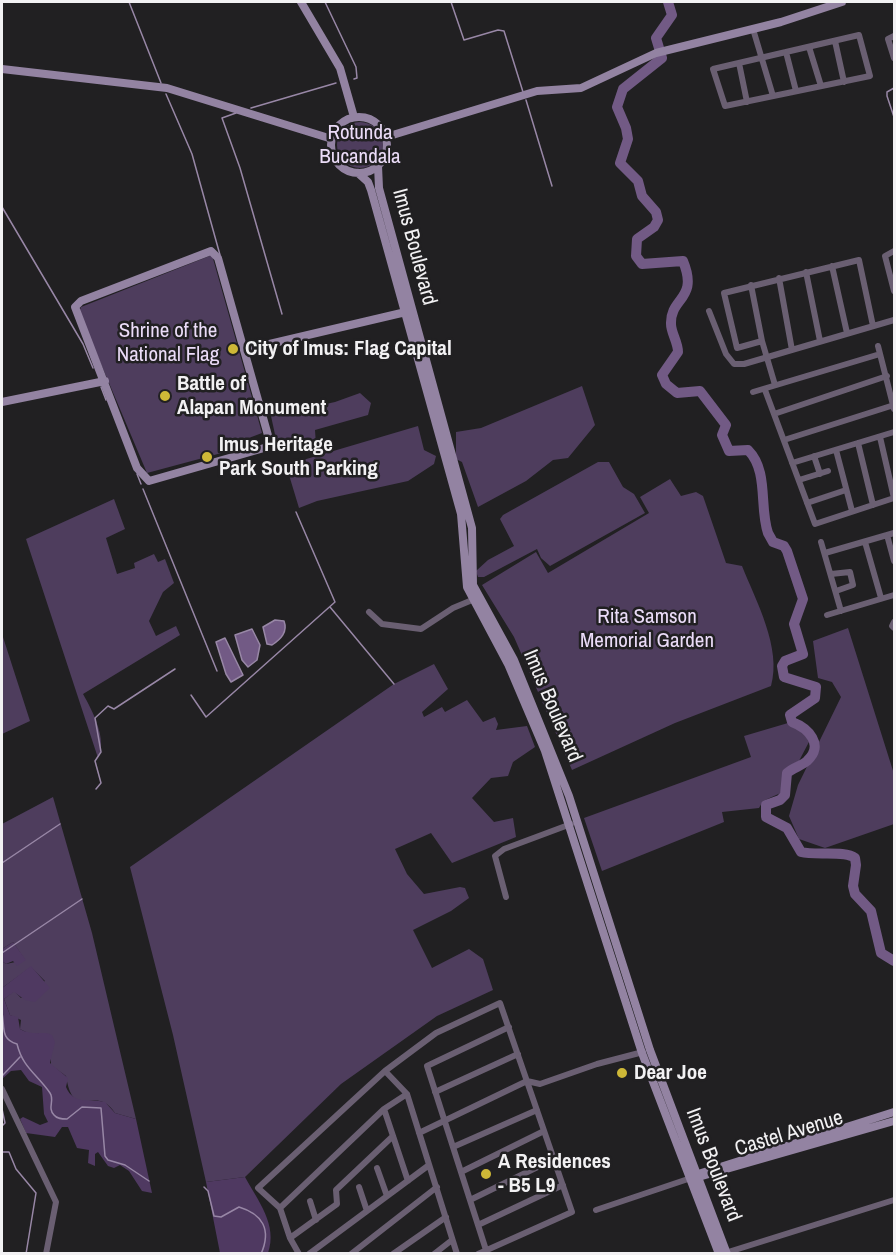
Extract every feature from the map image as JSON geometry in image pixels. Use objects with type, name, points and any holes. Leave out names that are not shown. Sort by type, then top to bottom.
[{"type":"main road","points":[[301,2],[337,62],[354,117]]},
{"type":"main road","points":[[386,137],[537,90],[582,88],[660,51],[789,20],[842,2]]},
{"type":"main road","points":[[2,69],[161,87],[332,139]]},
{"type":"main road","points":[[354,117],[372,120],[381,127],[386,137],[387,152],[378,166],[358,173],[349,171],[335,161],[332,139],[338,126],[354,117]]},
{"type":"main road","name":"Imus Boulevard","points":[[378,166],[379,188],[409,311],[416,356],[461,514],[465,546],[464,578],[511,662],[574,823],[646,1051],[724,1253]]},
{"type":"main road","name":"Imus Boulevard","points":[[358,173],[368,182],[371,190],[409,311]]},
{"type":"main road","points":[[211,251],[218,258],[244,350],[270,447],[154,482],[149,481],[140,474],[75,309],[77,304],[211,251]]},
{"type":"main road","points":[[244,350],[409,311]]},
{"type":"main road","points":[[2,402],[105,381]]},
{"type":"main road","name":"Castel Avenue","points":[[696,1176],[894,1112]]},
{"type":"main road","name":"Castel Avenue","points":[[696,1176],[894,1121]]},
{"type":"street","points":[[753,29],[772,96]]},
{"type":"street","points":[[859,35],[870,76],[725,106],[713,69],[761,58],[859,35]]},
{"type":"street","points":[[894,36],[888,39],[894,58]]},
{"type":"street","points":[[835,40],[844,81]]},
{"type":"street","points":[[809,47],[821,86]]},
{"type":"street","points":[[786,52],[796,91]]},
{"type":"street","points":[[740,63],[747,102]]},
{"type":"street","points":[[894,251],[885,256],[893,277],[894,291]]},
{"type":"street","points":[[762,341],[737,348],[722,295],[779,278],[860,261],[873,326]]},
{"type":"street","points":[[832,266],[847,333]]},
{"type":"street","points":[[806,272],[820,341]]},
{"type":"street","points":[[779,278],[792,350]]},
{"type":"street","points":[[751,285],[766,358],[775,386]]},
{"type":"street","points":[[709,311],[726,354],[734,364],[744,364],[766,358],[894,320]]},
{"type":"street","points":[[784,440],[894,407],[878,346]]},
{"type":"street","points":[[753,392],[880,354]]},
{"type":"street","points":[[774,414],[887,376]]},
{"type":"street","points":[[765,390],[817,524],[894,498],[880,436]]},
{"type":"street","points":[[792,463],[894,432]]},
{"type":"street","points":[[858,443],[873,505]]},
{"type":"street","points":[[836,450],[852,511]]},
{"type":"street","points":[[814,456],[820,474]]},
{"type":"street","points":[[799,480],[828,471]]},
{"type":"street","points":[[807,503],[846,490]]},
{"type":"street","points":[[825,554],[891,534],[894,561]]},
{"type":"street","points":[[821,542],[841,611]]},
{"type":"street","points":[[865,542],[881,598]]},
{"type":"street","points":[[831,574],[850,572],[853,585],[836,591]]},
{"type":"street","points":[[827,615],[894,595]]},
{"type":"street","points":[[369,612],[382,624],[422,629],[453,608],[477,598]]},
{"type":"street","points":[[894,622],[892,626],[894,628]]},
{"type":"street","points":[[506,897],[495,856],[504,849],[574,823]]},
{"type":"street","points":[[299,1254],[290,1238],[280,1208],[258,1188],[385,1071],[436,1033],[500,1004],[572,1212],[478,1254]]},
{"type":"street","points":[[486,1250],[427,1066],[509,1027]]},
{"type":"street","points":[[419,1133],[527,1082],[540,1084],[597,1064],[646,1051]]},
{"type":"street","points":[[435,1092],[518,1054]]},
{"type":"street","points":[[385,1071],[407,1094],[457,1254]]},
{"type":"street","points":[[2,1089],[56,1202],[46,1254]]},
{"type":"street","points":[[280,1208],[384,1109],[407,1094]]},
{"type":"street","points":[[384,1109],[408,1181]]},
{"type":"street","points":[[453,1147],[537,1110]]},
{"type":"street","points":[[460,1172],[544,1131]]},
{"type":"street","points":[[290,1238],[337,1204],[336,1190],[393,1136]]},
{"type":"street","points":[[470,1200],[554,1159]]},
{"type":"street","points":[[309,1254],[429,1165]]},
{"type":"street","points":[[377,1168],[387,1196]]},
{"type":"street","points":[[596,1210],[696,1176]]},
{"type":"street","points":[[478,1225],[562,1185]]},
{"type":"street","points":[[359,1186],[367,1211]]},
{"type":"street","points":[[351,1254],[437,1187]]},
{"type":"street","points":[[724,1253],[894,1200]]},
{"type":"street","points":[[310,1201],[316,1221]]},
{"type":"street","points":[[393,1254],[446,1217]]},
{"type":"street","points":[[434,1254],[452,1240]]},
{"type":"green space","name":"Rotunda Bucandala","points":[[360,122],[376,129],[383,145],[376,161],[360,168],[344,161],[337,145],[344,129]]},
{"type":"green space","name":"Shrine of the National Flag","points":[[212,255],[262,433],[233,444],[229,451],[147,473],[79,312],[81,307]]},
{"type":"green space","points":[[582,386],[595,425],[568,458],[553,460],[526,481],[478,507],[462,462],[456,459],[456,432],[481,428]]},
{"type":"green space","points":[[360,393],[371,403],[368,415],[315,430],[316,445],[279,453],[271,416],[335,402]]},
{"type":"green space","points":[[418,426],[424,450],[436,456],[434,464],[408,481],[317,501],[299,508],[286,465]]},
{"type":"green space","points":[[598,462],[609,462],[623,487],[634,494],[645,513],[550,566],[541,558],[537,549],[484,577],[478,577],[476,571],[488,560],[514,546],[500,519],[503,515]]},
{"type":"green space","name":"Rita Samson Memorial Garden","points":[[670,479],[681,496],[696,492],[703,496],[726,563],[742,566],[766,625],[770,641],[773,656],[771,686],[675,723],[572,770],[514,637],[482,585],[536,552],[548,573],[649,513],[640,497]]},
{"type":"green space","points":[[114,499],[125,529],[106,538],[117,574],[135,568],[134,563],[154,554],[158,562],[165,559],[174,583],[163,592],[149,621],[156,636],[176,626],[180,635],[83,694],[100,734],[101,751],[98,758],[26,539]]},
{"type":"green space","points":[[848,628],[894,774],[894,824],[825,848],[799,839],[789,816],[798,785],[841,697],[832,682],[818,678],[813,641]]},
{"type":"green space","points":[[2,634],[30,721],[2,734]]},
{"type":"green space","points":[[434,664],[448,689],[422,712],[424,717],[442,707],[445,712],[467,700],[483,722],[495,717],[498,724],[496,730],[527,726],[535,747],[513,762],[508,776],[491,778],[472,798],[494,822],[513,818],[516,837],[452,863],[431,833],[395,849],[407,874],[424,894],[460,887],[465,888],[469,898],[451,911],[413,930],[432,968],[469,949],[483,959],[493,990],[437,1016],[341,1084],[245,1177],[206,1182],[173,1035],[130,867],[394,684]]},
{"type":"green space","points":[[788,723],[804,729],[810,740],[799,761],[785,769],[782,780],[785,791],[763,801],[759,808],[722,812],[724,822],[602,871],[584,818],[751,757],[744,736]]},
{"type":"green space","points":[[53,797],[92,933],[136,1119],[115,1113],[100,1101],[80,1101],[74,1098],[66,1076],[51,1065],[51,1049],[43,1033],[32,1035],[20,1029],[21,1020],[10,1015],[4,999],[14,991],[21,998],[45,981],[31,967],[2,988],[2,961],[6,964],[25,960],[13,942],[2,949],[2,824]]},
{"type":"shaded area","points":[[275,620],[284,621],[284,632],[281,638],[272,645],[267,644],[263,627]]},
{"type":"shaded area","points":[[252,629],[260,645],[257,660],[248,667],[242,660],[235,635]]},
{"type":"shaded area","points":[[225,638],[243,675],[231,682],[226,674],[216,642]]},
{"type":"shaded area","points":[[13,942],[26,960],[17,966],[13,961],[6,964],[2,961],[2,949]]},
{"type":"shaded area","points":[[31,966],[50,988],[35,1002],[25,1000],[14,992],[4,999],[10,1015],[18,1017],[20,1029],[30,1033],[52,1035],[55,1042],[50,1063],[68,1078],[66,1087],[73,1097],[105,1102],[115,1113],[136,1119],[152,1193],[142,1191],[129,1171],[120,1165],[114,1168],[108,1166],[98,1152],[95,1154],[95,1166],[88,1163],[89,1150],[77,1148],[68,1127],[62,1127],[55,1137],[26,1133],[20,1119],[23,1117],[40,1125],[48,1122],[44,1114],[42,1087],[29,1081],[21,1070],[11,1071],[2,1079],[2,988]]},
{"type":"shaded area","points":[[245,1177],[269,1223],[268,1253],[220,1253],[206,1182]]},
{"type":"waterway","points":[[129,2],[161,83]]},
{"type":"waterway","points":[[325,2],[356,67],[357,78],[354,79]]},
{"type":"waterway","points":[[451,2],[464,40],[498,30],[504,31],[523,92]]},
{"type":"waterway","points":[[668,2],[672,15],[656,38],[662,58],[623,89],[617,107],[628,139],[620,163],[638,181],[642,196],[656,212],[658,220],[654,227],[637,239],[636,256],[642,264],[683,261],[687,274],[686,291],[672,315],[671,327],[678,352],[662,375],[666,384],[677,393],[700,391],[726,425],[722,435],[729,451],[748,450],[755,459],[761,479],[768,533],[773,542],[784,546],[787,551],[803,599],[794,624],[803,654],[785,661],[782,666],[784,677],[816,687],[815,698],[790,715],[792,722],[809,733],[814,749],[807,761],[787,773],[785,795],[780,800],[766,805],[766,817],[787,828],[801,852],[844,854],[855,858],[853,886],[855,894],[871,911],[881,953],[894,961]]},
{"type":"waterway","points":[[251,108],[336,83]]},
{"type":"waterway","points":[[894,88],[887,92],[894,117]]},
{"type":"waterway","points":[[166,94],[192,154],[220,255]]},
{"type":"waterway","points":[[526,100],[552,186]]},
{"type":"waterway","points":[[236,113],[222,118],[240,168],[282,314]]},
{"type":"waterway","points":[[2,207],[83,344],[93,368]]},
{"type":"waterway","points":[[101,387],[106,400]]},
{"type":"waterway","points":[[137,474],[141,484]]},
{"type":"waterway","points":[[143,489],[217,671]]},
{"type":"waterway","points":[[191,695],[206,717],[335,602],[296,512]]},
{"type":"waterway","points":[[330,607],[394,684]]},
{"type":"waterway","points":[[96,789],[101,783],[95,761],[101,752],[95,718],[108,706],[114,709],[175,669]]},
{"type":"waterway","points":[[2,863],[60,824]]},
{"type":"waterway","points":[[2,953],[82,899]]},
{"type":"waterway","points":[[2,1013],[6,1036],[17,1044],[26,1065],[50,1093],[51,1110],[54,1115],[67,1119],[82,1107],[101,1108],[105,1156],[108,1160],[125,1165],[149,1181]]},
{"type":"waterway","points":[[2,1076],[20,1057]]},
{"type":"waterway","points":[[2,1109],[5,1123],[2,1126]]},
{"type":"waterway","points":[[2,1152],[9,1152],[16,1169],[36,1193],[26,1254]]},
{"type":"waterway","points":[[204,1187],[208,1191],[214,1216],[221,1217],[239,1207],[259,1218],[265,1230],[261,1254]]},
{"type":"place","name":"City of Imus: Flag Capital","points":[[233,349]]},
{"type":"place","name":"Battle of Alapan Monument","points":[[165,396]]},
{"type":"place","name":"Imus Heritage Park South Parking","points":[[207,457]]},
{"type":"place","name":"Dear Joe","points":[[622,1073]]},
{"type":"place","name":"A Residences - B5 L9","points":[[486,1174]]}]
